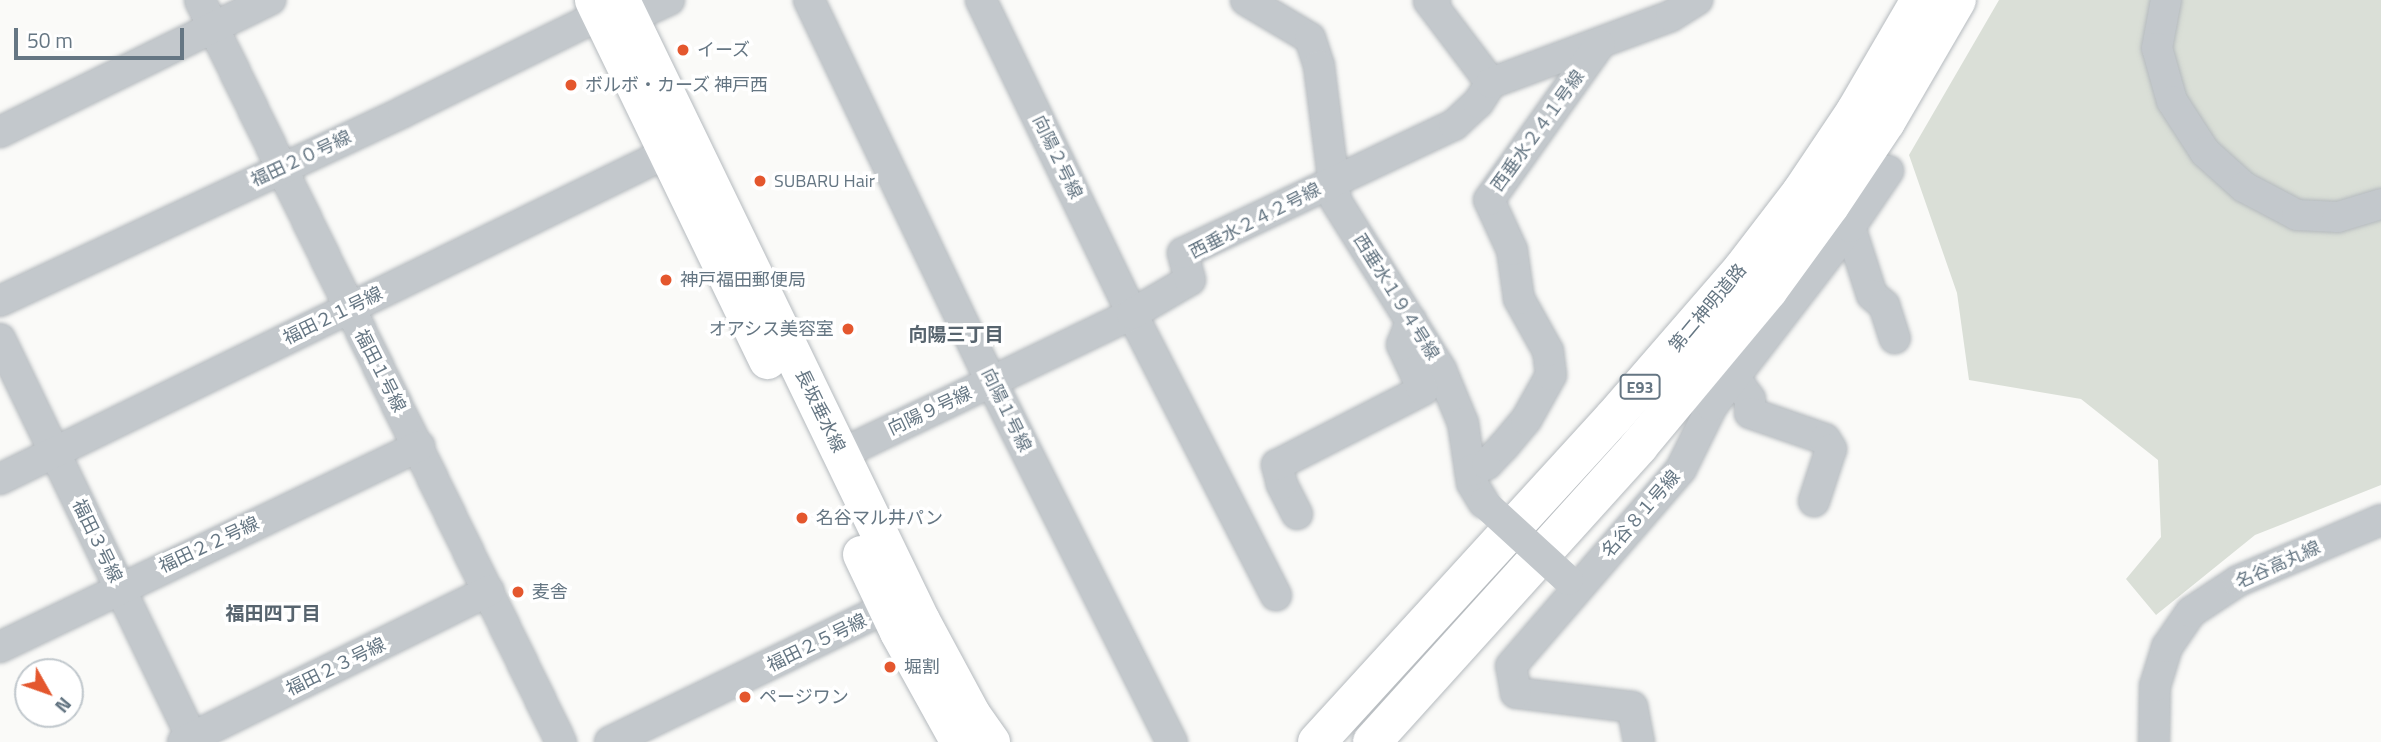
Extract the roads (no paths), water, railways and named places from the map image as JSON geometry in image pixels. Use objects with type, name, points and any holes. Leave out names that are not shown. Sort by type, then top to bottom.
[{"type":"highway","name":"第二神明道路","points":[[1317,742],[1613,418],[1742,269],[1801,192],[1856,110],[1920,0]]},
{"type":"highway","name":"第二神明道路","points":[[1372,742],[1639,446],[1768,291],[1830,206],[1886,122],[1957,0]]},
{"type":"main road","name":"長坂垂水線","points":[[611,8],[667,153],[899,603],[991,742]]},
{"type":"main road","name":"長坂垂水線","points":[[611,8],[841,454],[899,603],[959,742]]},
{"type":"street","name":"福田１号線","points":[[200,0],[348,309],[419,446],[561,742]]},
{"type":"street","points":[[0,132],[270,0]]},
{"type":"street","name":"福田２０号線","points":[[0,301],[403,112],[611,8],[668,0]]},
{"type":"street","name":"向陽１号線","points":[[809,0],[991,382],[1172,742]]},
{"type":"street","name":"向陽２号線","points":[[981,0],[1132,314],[1276,595]]},
{"type":"street","name":"西垂水１９４号線","points":[[1246,0],[1310,37],[1319,66],[1336,201],[1441,370],[1463,423],[1472,483],[1484,503],[1573,583]]},
{"type":"street","points":[[1435,0],[1429,1],[1491,83]]},
{"type":"street","points":[[1332,182],[1454,124],[1478,103],[1491,83],[1671,16],[1697,0]]},
{"type":"street","points":[[2166,0],[2157,48],[2172,101],[2205,152],[2244,187],[2297,215],[2339,216],[2381,204]]},
{"type":"street","name":"西垂水２４１号線","points":[[1471,471],[1487,464],[1526,420],[1551,375],[1548,351],[1519,299],[1512,250],[1489,200],[1600,44]]},
{"type":"street","name":"福田２１号線","points":[[0,479],[667,153]]},
{"type":"street","name":"名谷８１号線","points":[[1639,742],[1632,707],[1516,693],[1511,666],[1573,583],[1681,469],[1712,406],[1850,228],[1888,171]]},
{"type":"street","name":"西垂水２４２号線","points":[[1132,314],[1190,280],[1183,253],[1332,182]]},
{"type":"street","points":[[1850,228],[1872,295],[1884,304],[1895,338]]},
{"type":"street","name":"向陽９号線","points":[[841,454],[1132,314]]},
{"type":"street","points":[[1297,514],[1282,484],[1277,465],[1423,390],[1402,345],[1411,321]]},
{"type":"street","name":"福田３号線","points":[[0,339],[190,740]]},
{"type":"street","points":[[1734,377],[1750,399],[1750,413],[1825,439],[1831,449],[1814,501]]},
{"type":"street","name":"福田２２号線","points":[[0,648],[119,588],[419,446]]},
{"type":"street","name":"名谷高丸線","points":[[2154,742],[2155,686],[2166,647],[2191,612],[2238,581],[2381,520]]},
{"type":"street","name":"福田２３号線","points":[[190,740],[489,591]]},
{"type":"street","name":"福田２５号線","points":[[610,742],[899,603]]},
{"type":"place","name":"イーズ","points":[[683,50]]},
{"type":"place","name":"ボルボ・カーズ 神戸西","points":[[571,85]]},
{"type":"place","name":"SUBARU Hair","points":[[760,181]]},
{"type":"place","name":"神戸福田郵便局","points":[[666,280]]},
{"type":"place","name":"オアシス美容室","points":[[848,329]]},
{"type":"place","name":"名谷マル井パン","points":[[802,518]]},
{"type":"place","name":"麦舎","points":[[518,592]]},
{"type":"place","name":"堀割","points":[[890,667]]},
{"type":"place","name":"ページワン","points":[[745,697]]},
{"type":"district","name":"向陽三丁目","points":[[956,334]]},
{"type":"district","name":"福田四丁目","points":[[273,613]]}]
